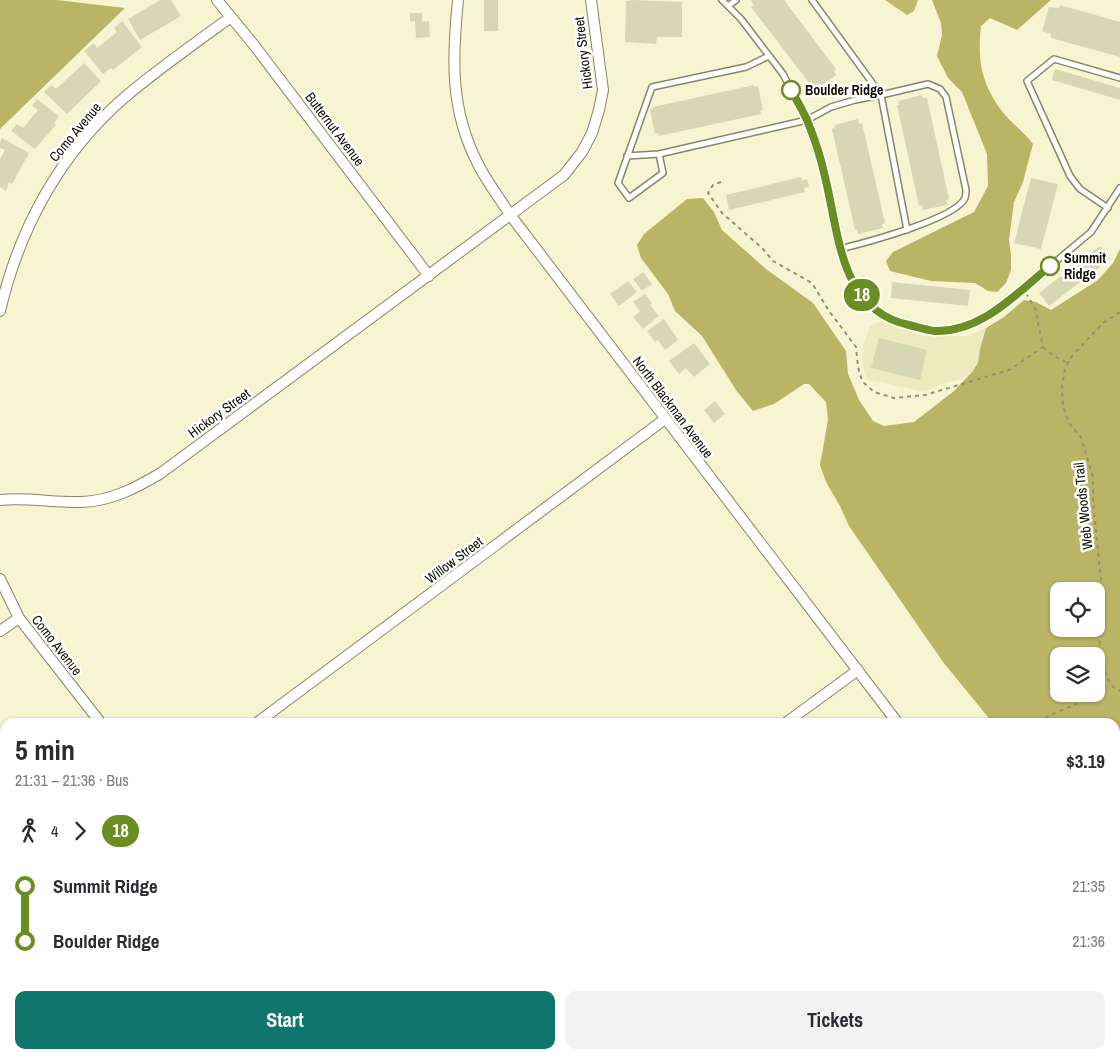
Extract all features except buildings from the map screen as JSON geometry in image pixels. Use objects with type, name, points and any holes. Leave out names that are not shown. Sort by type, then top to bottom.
[{"type":"street","name":"Butternut Avenue","points":[[217,0],[254,45],[429,276]]},
{"type":"street","name":"North Blackman Avenue","points":[[458,0],[453,48],[455,93],[464,126],[478,164],[511,216],[894,718]]},
{"type":"street","name":"Hickory Street","points":[[0,500],[82,502],[101,500],[125,493],[139,486],[161,473],[564,175],[582,152],[592,133],[599,110],[602,90],[591,0]]},
{"type":"street","name":"Como Avenue","points":[[0,311],[15,258],[28,225],[71,154],[124,98],[231,17]]},
{"type":"street","name":"Willow Street","points":[[263,718],[665,419]]},
{"type":"street","name":"Como Avenue","points":[[0,579],[19,618],[97,718]]},
{"type":"street","points":[[0,631],[19,618]]},
{"type":"street","points":[[792,718],[858,670]]},
{"type":"lane","points":[[722,0],[741,20],[783,74],[807,120],[825,177],[840,249],[850,278],[870,307],[898,323],[934,331],[964,328],[994,313],[1091,232],[1120,188]]},
{"type":"lane","points":[[728,6],[736,0]]},
{"type":"lane","points":[[812,0],[881,95],[907,230]]},
{"type":"lane","points":[[659,154],[663,173],[629,198],[618,182],[652,87],[746,67],[769,56]]},
{"type":"lane","points":[[1108,208],[1080,189],[1070,176],[1027,81],[1054,59],[1120,78]]},
{"type":"lane","points":[[627,156],[659,154],[807,120],[831,107],[928,84],[940,89],[946,97],[966,190],[965,198],[956,207],[907,230],[840,249]]},
{"type":"path","name":"Web Woods Trail","points":[[1120,312],[1103,323],[1072,356],[1065,368],[1062,387],[1062,406],[1069,423],[1081,437],[1093,478],[1093,501],[1101,580],[1099,662],[1112,686],[1120,691]]},
{"type":"path","points":[[1043,347],[1054,356],[1068,363]]},
{"type":"path","points":[[1105,683],[1108,680]]},
{"type":"path","points":[[1046,718],[1081,702]]},
{"type":"shaded area","points":[[0,0],[57,0],[125,8],[0,129]]},
{"type":"shaded area","points":[[885,0],[918,0],[914,11],[907,15]]},
{"type":"shaded area","points":[[932,0],[1051,0],[1017,30],[990,18],[981,26],[981,63],[986,84],[991,95],[1006,116],[1033,144],[1023,182],[1014,202],[1009,240],[1011,270],[1006,283],[997,292],[988,291],[975,283],[931,281],[890,271],[886,261],[893,252],[974,212],[988,186],[987,154],[962,92],[948,78],[937,56],[942,35],[941,23]]},
{"type":"shaded area","points":[[703,198],[714,212],[722,230],[766,269],[813,303],[846,351],[848,374],[859,400],[873,421],[884,426],[914,422],[954,391],[978,363],[986,328],[1004,317],[1024,300],[1036,302],[1051,310],[1098,280],[1113,263],[1120,249],[1120,718],[989,718],[943,662],[849,526],[826,482],[820,465],[828,420],[826,402],[809,384],[804,384],[774,404],[753,411],[736,390],[702,336],[675,311],[668,294],[641,258],[637,245],[644,234],[687,199]]},
{"type":"shaded area","points":[[882,321],[924,336],[969,336],[986,328],[978,363],[972,372],[959,380],[944,383],[925,392],[866,379],[862,361],[863,345],[870,326]]},
{"type":"bus line","name":"18","points":[[791,90],[807,120],[825,177],[837,241],[850,278],[870,307],[898,323],[934,331],[964,328],[994,313],[1050,266]]},
{"type":"place","name":"Boulder Ridge","points":[[791,90]]},
{"type":"place","name":"Summit Ridge","points":[[1050,266]]}]
